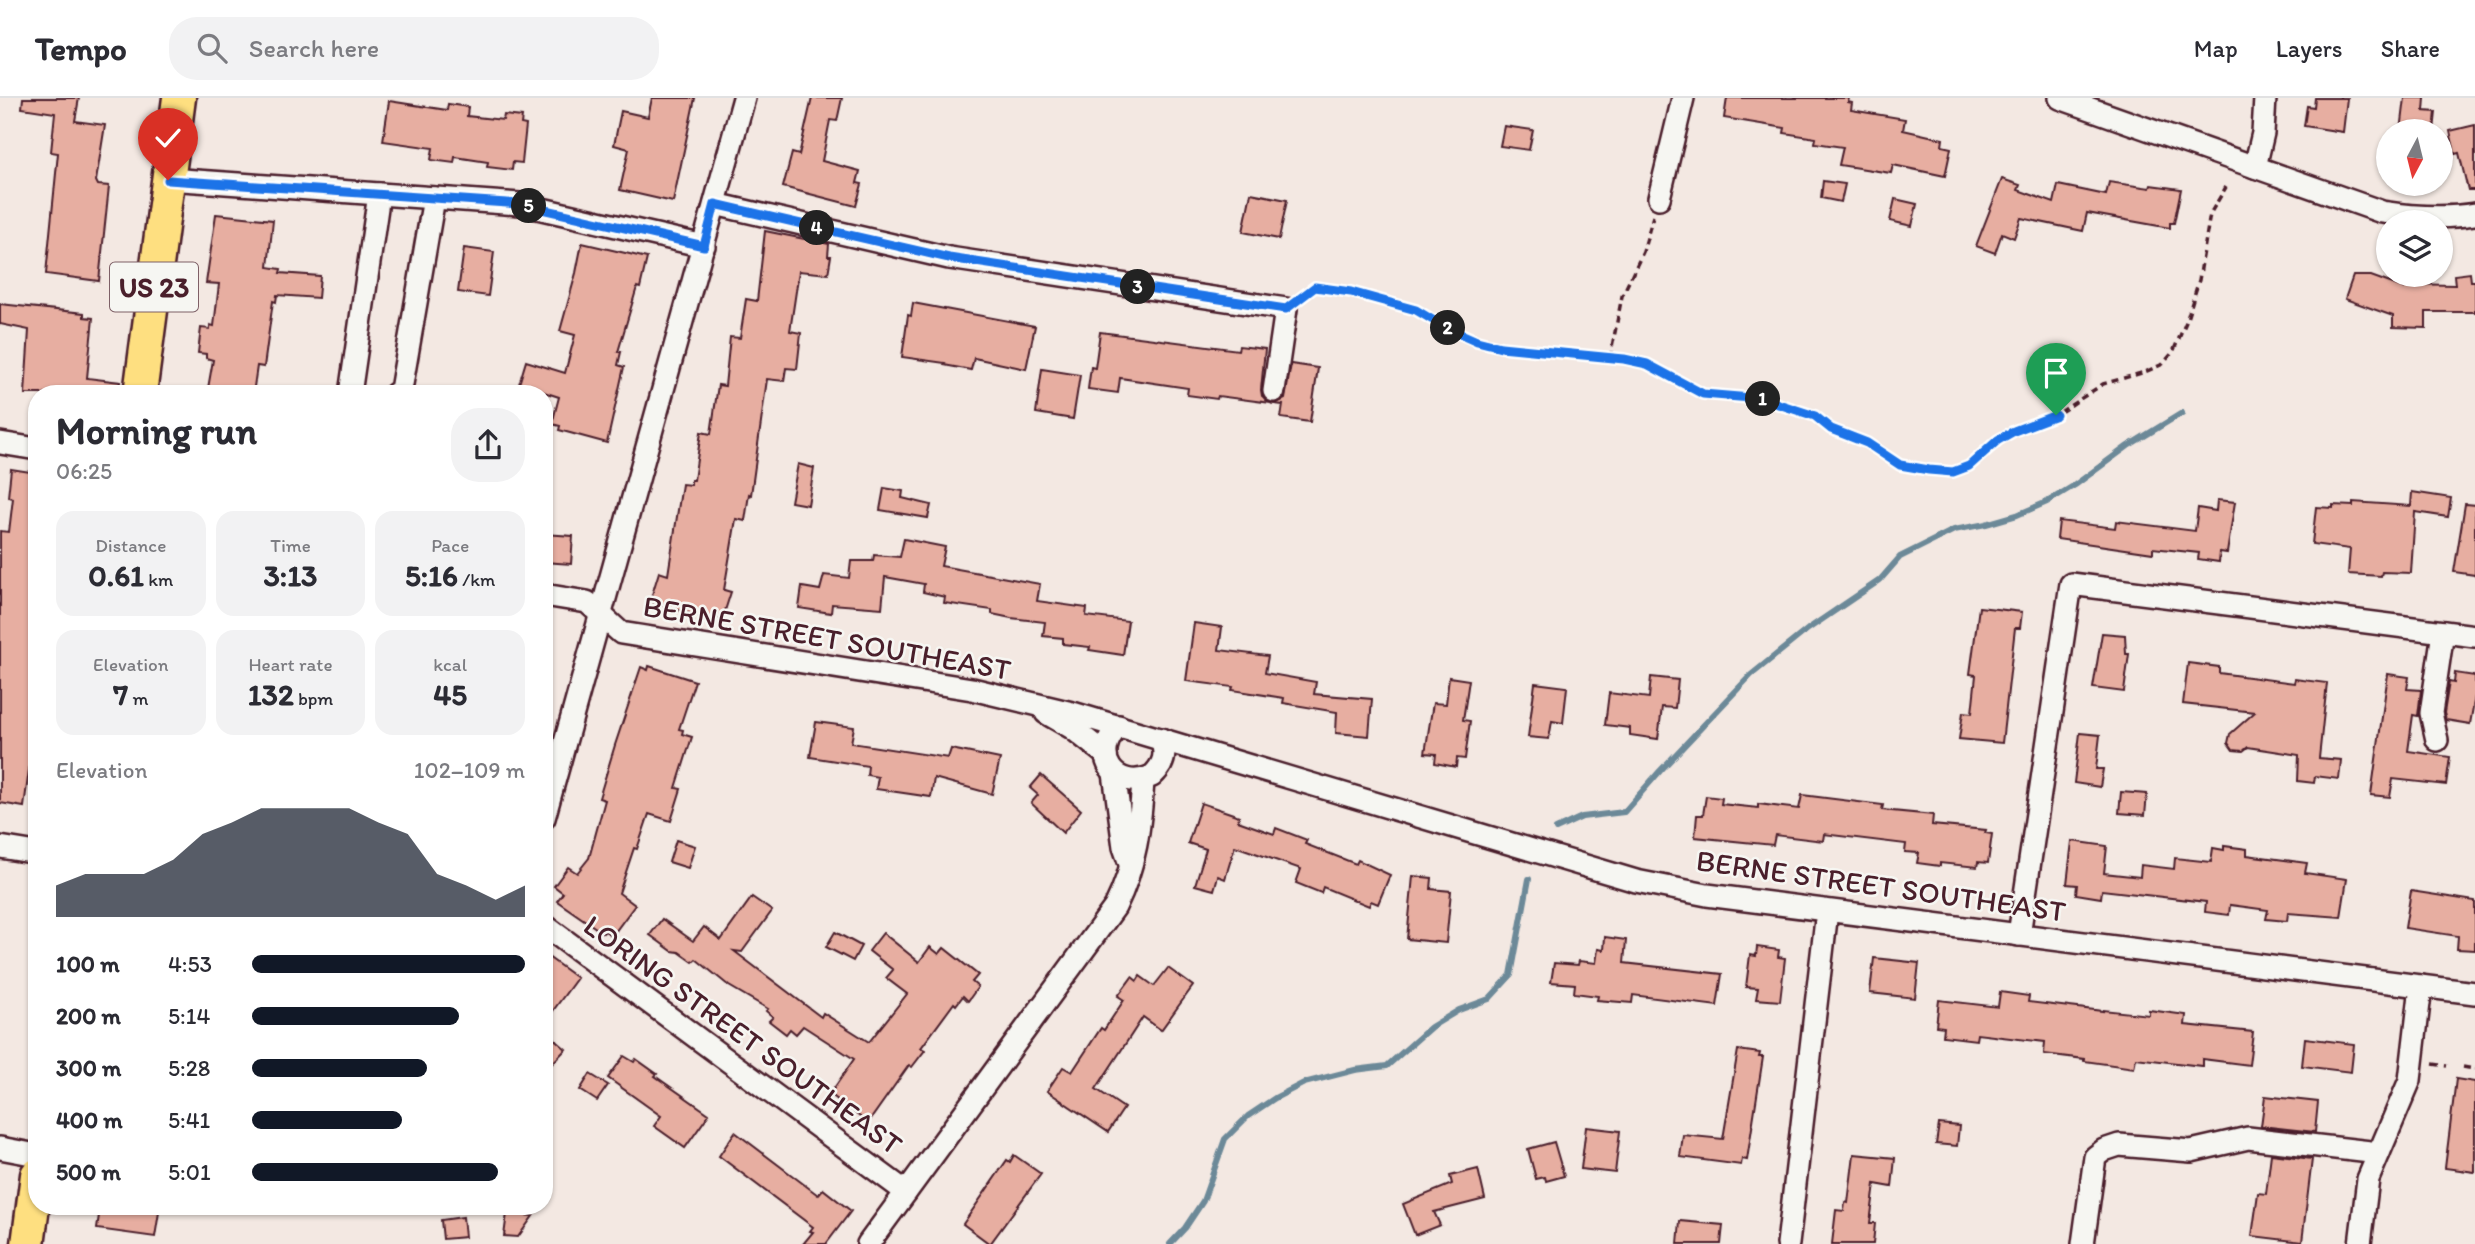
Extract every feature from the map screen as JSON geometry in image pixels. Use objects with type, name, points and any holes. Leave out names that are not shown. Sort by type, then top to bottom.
[{"type":"highway","name":"US 23","points":[[141,385],[179,98]]},
{"type":"highway","points":[[28,1244],[32,1215]]},
{"type":"street","points":[[553,786],[744,98]]},
{"type":"street","points":[[1659,198],[1683,98]]},
{"type":"street","points":[[2060,98],[2382,212],[2418,217],[2475,214]]},
{"type":"street","points":[[2255,167],[2263,133],[2265,98]]},
{"type":"street","points":[[168,180],[520,204],[704,246]]},
{"type":"street","points":[[351,385],[379,194]]},
{"type":"street","points":[[402,385],[434,198]]},
{"type":"street","points":[[715,204],[949,258],[1285,315],[1296,322],[1281,383]]},
{"type":"street","points":[[0,443],[28,448]]},
{"type":"street","points":[[2019,935],[2071,584],[2475,636]]},
{"type":"street","name":"BERNE STREET SOUTHEAST","points":[[553,596],[587,602],[621,633],[972,689],[1119,726],[1636,881],[1707,895],[2475,993]]},
{"type":"street","points":[[2437,740],[2431,713],[2443,632]]},
{"type":"street","name":"BERNE STREET SOUTHEAST","points":[[1029,703],[1072,729],[1109,763],[1122,779],[1133,782],[1192,761],[1244,767],[1292,778]]},
{"type":"street","points":[[1119,726],[1110,734],[1109,763],[1124,847],[1130,864]]},
{"type":"street","points":[[868,1244],[1115,907],[1128,881],[1151,775],[1164,760],[1165,749],[1161,739]]},
{"type":"street","points":[[0,847],[28,852]]},
{"type":"street","points":[[1788,1244],[1827,911]]},
{"type":"street","name":"LORING STREET SOUTHEAST","points":[[553,932],[906,1192]]},
{"type":"street","points":[[2360,1244],[2368,1179],[2410,1080],[2421,986]]},
{"type":"street","points":[[2083,1244],[2095,1157],[2104,1150],[2119,1145],[2191,1151],[2248,1139],[2379,1153]]},
{"type":"street","points":[[0,1148],[28,1153]]},
{"type":"path","points":[[1285,315],[1315,287],[1351,292],[1416,310],[1477,341],[1501,347],[1647,364],[1703,394],[1763,399],[1815,416],[1831,429],[1867,443],[1900,465],[1953,472],[1969,466],[1998,440],[2056,415],[2103,384],[2163,365],[2173,352],[2186,322],[2199,281],[2210,214],[2225,187]]},
{"type":"path","points":[[1610,358],[1622,296],[1643,252],[1659,198]]},
{"type":"path","points":[[2433,1064],[2447,1066]]},
{"type":"path","points":[[2463,1067],[2475,1069]]},
{"type":"building","points":[[23,98],[79,98],[75,121],[105,125],[96,181],[98,185],[109,186],[99,281],[46,274],[58,153],[51,152],[55,113],[22,108]]},
{"type":"building","points":[[652,98],[695,98],[673,202],[620,190],[629,149],[614,145],[621,111],[648,117]]},
{"type":"building","points":[[812,98],[842,98],[837,121],[830,120],[822,161],[860,171],[857,183],[862,184],[856,206],[783,187],[792,153],[799,155]]},
{"type":"building","points":[[1727,98],[1849,98],[1848,102],[1852,103],[1851,110],[1905,119],[1903,130],[1943,139],[1942,146],[1951,148],[1945,176],[1893,165],[1891,173],[1839,165],[1843,147],[1815,143],[1816,138],[1784,133],[1785,128],[1724,118]]},
{"type":"building","points":[[2315,98],[2347,98],[2343,132],[2304,126],[2307,106],[2314,107]]},
{"type":"building","points":[[2405,98],[2425,98],[2424,111],[2436,112],[2435,119],[2402,119]]},
{"type":"building","points":[[389,101],[447,110],[448,104],[468,107],[467,116],[503,120],[504,115],[522,117],[521,124],[526,125],[522,163],[513,162],[512,170],[487,167],[488,162],[455,157],[454,163],[431,160],[433,148],[383,141]]},
{"type":"building","points":[[2475,125],[2475,190],[2468,190],[2459,153],[2455,154],[2454,130]]},
{"type":"building","points":[[1504,126],[1533,130],[1529,150],[1500,146]]},
{"type":"building","points":[[2002,179],[2020,185],[2018,190],[2054,203],[2058,185],[2106,195],[2109,182],[2181,189],[2174,223],[2170,223],[2170,228],[2087,213],[2083,231],[2021,218],[2014,238],[2002,233],[1995,253],[1976,246]]},
{"type":"building","points":[[1823,181],[1845,184],[1841,202],[1821,198]]},
{"type":"building","points":[[1251,193],[1287,200],[1279,239],[1243,232]]},
{"type":"building","points":[[1895,199],[1917,204],[1912,226],[1890,221]]},
{"type":"building","points":[[216,214],[273,220],[268,267],[281,269],[280,273],[320,276],[318,298],[277,295],[276,302],[273,301],[264,367],[257,366],[254,385],[209,385],[213,360],[206,358],[206,354],[198,353],[201,328],[210,329],[210,325],[214,326],[219,284],[206,283]]},
{"type":"building","points":[[765,231],[829,244],[828,256],[831,256],[828,274],[799,271],[790,331],[801,333],[797,369],[786,368],[784,381],[767,379],[751,495],[749,494],[745,521],[736,519],[724,590],[731,592],[722,620],[712,617],[710,620],[650,601],[659,572],[668,575],[682,484],[691,485],[691,480],[694,480],[701,432],[711,434],[718,385],[725,386],[730,337],[740,338],[746,299],[757,301]]},
{"type":"building","points":[[582,243],[647,258],[640,288],[637,287],[618,352],[621,352],[618,365],[624,367],[607,443],[559,430],[560,426],[553,424],[559,397],[553,395],[553,385],[519,384],[526,361],[565,373],[575,335],[560,331]]},
{"type":"building","points":[[464,248],[494,252],[488,296],[458,292]]},
{"type":"building","points":[[2470,273],[2471,281],[2475,281],[2475,312],[2426,312],[2426,328],[2393,327],[2393,316],[2345,299],[2353,276],[2376,278],[2376,287],[2404,288],[2453,287],[2454,275]]},
{"type":"building","points":[[913,303],[1035,326],[1026,369],[974,358],[971,370],[902,357],[908,315],[911,316]]},
{"type":"building","points":[[0,304],[84,313],[84,317],[93,318],[87,378],[120,382],[120,385],[28,385],[28,394],[25,394],[29,330],[0,324]]},
{"type":"building","points":[[1100,332],[1238,350],[1239,346],[1265,349],[1261,390],[1262,396],[1271,403],[1187,395],[1188,388],[1120,378],[1118,393],[1088,389],[1091,367],[1095,368]]},
{"type":"building","points":[[1291,364],[1318,368],[1310,422],[1281,418],[1283,405],[1274,404],[1285,399]]},
{"type":"building","points":[[1042,369],[1080,375],[1073,419],[1036,413]]},
{"type":"building","points":[[798,464],[814,468],[808,505],[791,502]]},
{"type":"building","points":[[11,469],[28,472],[28,778],[24,807],[0,803],[0,531],[9,532],[13,498],[8,497]]},
{"type":"building","points":[[884,488],[903,491],[902,498],[931,505],[928,518],[880,510]]},
{"type":"building","points":[[2412,492],[2451,498],[2448,517],[2415,512],[2411,573],[2382,572],[2381,576],[2348,574],[2350,549],[2312,544],[2316,507],[2353,506],[2353,502],[2411,506]]},
{"type":"building","points":[[2217,500],[2235,502],[2227,553],[2220,552],[2219,562],[2198,559],[2199,553],[2153,548],[2153,553],[2057,539],[2059,521],[2115,528],[2116,521],[2195,531],[2198,508],[2216,511]]},
{"type":"building","points":[[2465,504],[2475,505],[2475,575],[2454,572]]},
{"type":"building","points":[[553,535],[573,536],[571,564],[553,563]]},
{"type":"building","points":[[904,539],[945,547],[941,566],[1040,584],[1037,601],[1087,608],[1086,616],[1128,621],[1123,655],[1063,644],[1063,638],[1043,636],[1045,622],[1011,618],[992,614],[992,610],[944,603],[945,597],[923,592],[924,584],[885,577],[882,608],[832,604],[831,613],[799,608],[802,587],[820,590],[824,575],[849,578],[851,561],[873,561],[874,555],[900,557]]},
{"type":"building","points":[[1979,607],[2022,612],[2020,628],[2015,628],[2002,743],[1959,739],[1963,712],[1972,713],[1976,675],[1970,674]]},
{"type":"building","points":[[1194,623],[1222,627],[1219,650],[1268,656],[1265,673],[1316,682],[1314,694],[1372,699],[1369,736],[1336,733],[1337,712],[1283,703],[1284,698],[1232,690],[1233,687],[1186,681]]},
{"type":"building","points":[[2102,633],[2125,635],[2126,654],[2129,654],[2124,692],[2093,688]]},
{"type":"building","points":[[2188,663],[2219,667],[2219,673],[2294,683],[2295,679],[2327,683],[2319,758],[2341,760],[2339,779],[2315,776],[2314,783],[2298,781],[2299,755],[2248,747],[2243,751],[2233,750],[2228,743],[2230,734],[2255,712],[2183,704]]},
{"type":"building","points":[[649,666],[695,681],[679,729],[683,730],[682,734],[692,737],[676,788],[681,789],[671,821],[649,814],[637,849],[634,848],[619,893],[635,905],[612,936],[605,931],[603,933],[557,901],[563,893],[554,886],[568,867],[577,873],[589,858],[605,800],[599,798],[615,745],[641,667],[648,670]]},
{"type":"building","points":[[2455,673],[2475,676],[2470,724],[2446,720],[2444,713],[2449,682],[2454,683]]},
{"type":"building","points":[[2388,674],[2409,677],[2407,689],[2421,690],[2418,716],[2413,715],[2408,751],[2450,757],[2446,785],[2393,779],[2390,797],[2371,795]]},
{"type":"building","points":[[1449,677],[1469,680],[1463,720],[1470,721],[1465,759],[1457,758],[1456,767],[1435,763],[1436,754],[1425,753],[1433,703],[1446,704]]},
{"type":"building","points":[[1651,677],[1678,680],[1675,708],[1662,707],[1658,739],[1630,735],[1630,728],[1605,725],[1609,693],[1649,698]]},
{"type":"building","points":[[1535,683],[1567,687],[1563,723],[1552,721],[1549,739],[1528,737]]},
{"type":"building","points":[[816,722],[854,727],[851,743],[948,758],[951,749],[1000,759],[992,794],[934,778],[931,797],[876,789],[878,777],[867,775],[868,766],[810,757]]},
{"type":"building","points":[[2080,733],[2100,735],[2096,769],[2103,769],[2100,787],[2074,783]]},
{"type":"building","points":[[1041,775],[1081,810],[1063,833],[1031,803],[1038,795],[1030,788]]},
{"type":"building","points":[[2121,792],[2147,794],[2145,815],[2119,813]]},
{"type":"building","points":[[1802,795],[1883,805],[1882,810],[1933,815],[1932,825],[1986,830],[1985,833],[1992,834],[1988,863],[1978,862],[1977,867],[1917,863],[1919,853],[1905,852],[1906,844],[1824,834],[1823,841],[1775,835],[1773,845],[1695,837],[1697,815],[1703,815],[1706,796],[1722,798],[1721,804],[1758,808],[1758,804],[1799,809]]},
{"type":"building","points":[[1201,803],[1239,816],[1238,821],[1274,834],[1276,828],[1307,840],[1305,844],[1356,864],[1358,860],[1390,875],[1378,904],[1371,901],[1369,906],[1323,887],[1321,893],[1296,883],[1301,869],[1235,846],[1225,879],[1218,876],[1214,890],[1195,885],[1206,849],[1188,843]]},
{"type":"building","points":[[676,840],[695,846],[688,868],[669,862]]},
{"type":"building","points":[[2072,841],[2107,846],[2104,873],[2140,877],[2141,865],[2174,869],[2175,858],[2211,862],[2213,848],[2224,850],[2224,846],[2247,849],[2247,855],[2307,863],[2305,873],[2347,879],[2341,917],[2288,913],[2287,921],[2266,919],[2268,910],[2230,905],[2229,915],[2205,912],[2206,902],[2102,890],[2101,898],[2076,894],[2077,885],[2067,884]]},
{"type":"building","points":[[1413,876],[1432,878],[1431,889],[1451,891],[1446,943],[1407,939]]},
{"type":"building","points":[[2411,891],[2475,901],[2475,950],[2457,949],[2458,936],[2405,928]]},
{"type":"building","points":[[752,897],[772,911],[742,952],[734,951],[821,1017],[823,1013],[869,1042],[907,994],[886,978],[893,970],[869,951],[883,933],[919,962],[930,947],[939,954],[944,948],[978,975],[972,982],[978,987],[968,1001],[963,996],[956,1005],[954,1003],[921,1048],[925,1050],[912,1067],[909,1065],[868,1123],[830,1094],[854,1059],[803,1026],[796,1034],[790,1029],[786,1034],[769,1021],[773,1017],[766,1011],[768,1009],[729,986],[696,959],[693,962],[650,935],[662,919],[693,941],[704,927],[721,940]]},
{"type":"building","points":[[835,932],[861,946],[853,961],[826,947]]},
{"type":"building","points":[[1605,937],[1626,940],[1624,963],[1722,974],[1717,1006],[1633,995],[1632,1003],[1597,1000],[1598,996],[1574,993],[1575,984],[1551,982],[1554,963],[1596,963],[1598,949],[1604,950]]},
{"type":"building","points":[[1757,947],[1779,950],[1778,957],[1785,958],[1780,1001],[1756,999],[1758,988],[1746,987],[1750,955],[1756,956]]},
{"type":"building","points":[[1874,958],[1919,963],[1915,998],[1870,993]]},
{"type":"building","points":[[553,961],[577,978],[553,1011]]},
{"type":"building","points":[[1168,968],[1193,986],[1161,1030],[1143,1017],[1096,1089],[1124,1108],[1108,1132],[1047,1091],[1063,1067],[1072,1072],[1101,1028],[1104,1030],[1124,1000],[1118,996],[1132,977],[1137,981],[1140,976],[1154,986]]},
{"type":"building","points":[[2000,992],[2029,996],[2028,1002],[2149,1015],[2149,1010],[2186,1015],[2185,1025],[2253,1032],[2249,1065],[2202,1059],[2202,1066],[2136,1058],[2134,1068],[2044,1054],[2045,1042],[1977,1034],[1976,1040],[1943,1036],[1944,1027],[1936,1026],[1939,1000],[1998,1007]]},
{"type":"building","points":[[553,1038],[566,1049],[553,1063]]},
{"type":"building","points":[[2305,1038],[2354,1044],[2351,1072],[2302,1066]]},
{"type":"building","points":[[1738,1050],[1760,1053],[1759,1057],[1763,1057],[1747,1160],[1742,1159],[1741,1165],[1680,1157],[1683,1135],[1723,1139]]},
{"type":"building","points":[[624,1056],[634,1062],[636,1059],[657,1074],[655,1076],[709,1114],[685,1148],[654,1126],[661,1116],[608,1078]]},
{"type":"building","points":[[590,1074],[608,1085],[597,1101],[580,1090]]},
{"type":"building","points":[[2456,1079],[2475,1082],[2475,1172],[2445,1168]]},
{"type":"building","points":[[2265,1096],[2318,1102],[2315,1132],[2261,1126]]},
{"type":"building","points":[[1939,1124],[1959,1126],[1957,1146],[1936,1144]]},
{"type":"building","points":[[1586,1127],[1620,1131],[1615,1173],[1581,1169]]},
{"type":"building","points":[[735,1132],[818,1195],[823,1189],[851,1211],[826,1244],[803,1244],[813,1232],[810,1231],[813,1227],[719,1156]]},
{"type":"building","points":[[1554,1142],[1564,1176],[1546,1181],[1545,1177],[1536,1179],[1528,1149]]},
{"type":"building","points":[[1854,1154],[1895,1158],[1892,1187],[1875,1184],[1870,1223],[1875,1223],[1873,1244],[1832,1244],[1836,1210],[1844,1211],[1845,1202],[1848,1203]]},
{"type":"building","points":[[2271,1154],[2312,1159],[2302,1242],[2252,1236],[2258,1193],[2266,1194]]},
{"type":"building","points":[[1014,1155],[1041,1174],[990,1244],[963,1224],[1007,1160],[1010,1162]]},
{"type":"building","points":[[1478,1169],[1485,1199],[1434,1212],[1440,1225],[1415,1235],[1403,1204],[1452,1184],[1450,1176]]},
{"type":"building","points":[[99,1215],[159,1215],[155,1237],[97,1229]]},
{"type":"building","points":[[507,1215],[533,1216],[518,1237],[504,1236]]},
{"type":"building","points":[[463,1217],[465,1237],[443,1239],[441,1220]]},
{"type":"building","points":[[1680,1221],[1723,1225],[1721,1244],[1678,1244]]},
{"type":"waterway","points":[[1556,829],[1582,817],[1624,812],[1751,675],[1808,629],[1880,580],[1900,557],[1954,530],[2017,515],[2047,502],[2128,446],[2182,413]]},
{"type":"waterway","points":[[1170,1244],[1185,1228],[1203,1201],[1225,1139],[1248,1116],[1304,1083],[1355,1070],[1387,1066],[1431,1027],[1459,1010],[1489,999],[1511,975],[1529,879]]},
{"type":"route","points":[[168,180],[520,204],[704,246],[715,204],[949,258],[1286,309],[1315,287],[1351,292],[1416,310],[1477,341],[1501,347],[1624,359],[1666,372],[1703,394],[1763,399],[1815,416],[1831,429],[1867,443],[1900,465],[1929,470],[1953,472],[1969,466],[1998,440],[2056,415]]}]
